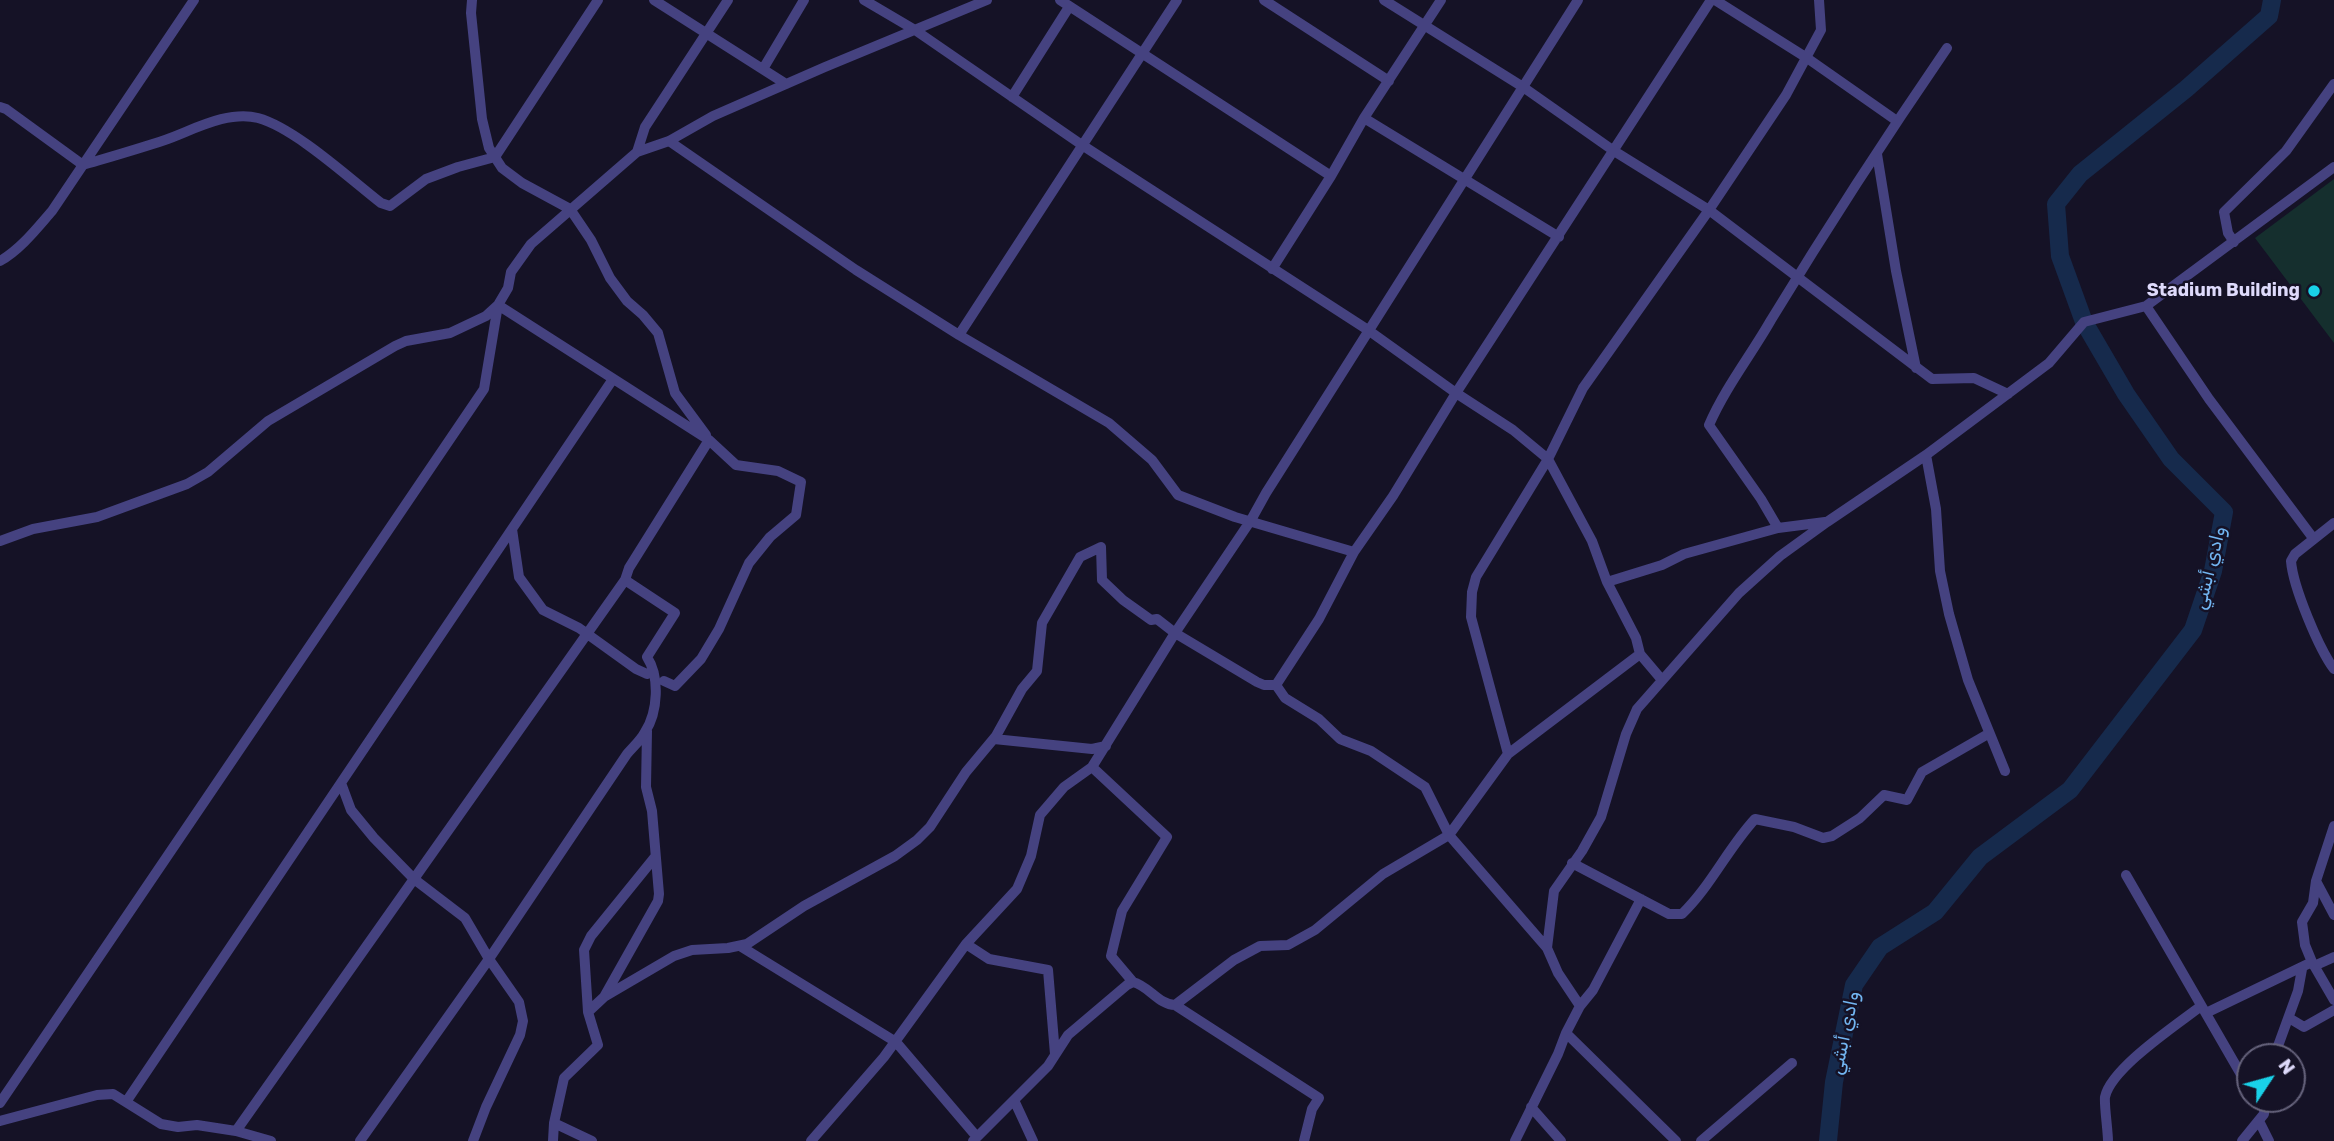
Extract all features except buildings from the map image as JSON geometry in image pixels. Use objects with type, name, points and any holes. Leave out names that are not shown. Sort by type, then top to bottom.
[{"type":"street","points":[[0,261],[25,240],[52,211],[194,0]]},
{"type":"street","points":[[472,0],[482,119],[489,148],[502,167],[522,183],[570,209],[591,240],[610,278],[627,301],[658,333],[675,393],[709,440]]},
{"type":"street","points":[[83,165],[164,141],[214,121],[255,117],[294,136],[382,203],[390,206],[426,179],[495,157],[598,0]]},
{"type":"street","points":[[654,0],[786,84]]},
{"type":"street","points":[[637,152],[645,127],[728,0]]},
{"type":"street","points":[[763,69],[804,0]]},
{"type":"street","points":[[864,0],[915,30],[1082,145],[1368,330],[1513,430],[1548,459],[1592,541],[1607,582],[1636,638],[1640,654],[1662,680]]},
{"type":"street","points":[[0,1103],[484,389],[498,306],[508,288],[517,260],[539,236],[637,152],[669,141],[713,116],[786,84],[987,0]]},
{"type":"street","points":[[1060,0],[1331,176]]},
{"type":"street","points":[[959,335],[1177,0]]},
{"type":"street","points":[[1265,0],[1389,81]]},
{"type":"street","points":[[1384,0],[1523,87],[1614,151],[1709,210],[1931,379],[1974,378],[2008,394]]},
{"type":"street","points":[[1272,269],[1364,118],[1441,0]]},
{"type":"street","points":[[811,1141],[896,1042],[966,944],[1017,888],[1031,856],[1040,815],[1064,787],[1092,767],[1106,746],[1175,633],[1251,520],[1368,330],[1578,0]]},
{"type":"street","points":[[588,1012],[604,997],[674,956],[692,950],[740,946],[804,906],[895,856],[917,840],[930,827],[966,772],[994,739],[1022,689],[1037,671],[1042,623],[1080,557],[1101,547],[1102,580],[1122,600],[1151,620],[1161,621],[1175,633],[1257,682],[1276,685],[1319,619],[1354,552],[1393,496],[1456,393],[1713,0],[1807,58],[1897,121]]},
{"type":"street","points":[[1508,754],[1471,617],[1472,592],[1476,577],[1548,459],[1583,388],[1709,210],[1786,95],[1821,30],[1819,0]]},
{"type":"street","points":[[1012,97],[1069,6]]},
{"type":"street","points":[[1778,527],[1709,425],[1723,397],[1798,276],[1947,48]]},
{"type":"street","points":[[2234,242],[2228,233],[2224,212],[2286,151],[2334,84]]},
{"type":"street","points":[[0,107],[83,165]]},
{"type":"street","points":[[1364,118],[1559,237]]},
{"type":"street","points":[[669,141],[856,270],[959,335],[1109,423],[1152,460],[1178,495],[1235,517],[1354,552]]},
{"type":"street","points":[[1877,154],[1896,271],[1916,368]]},
{"type":"street","points":[[1547,948],[1554,891],[1582,851],[1601,817],[1626,734],[1637,709],[1739,593],[1780,556],[1926,455],[2049,363],[2084,322],[2146,306],[2334,167]]},
{"type":"street","points":[[498,306],[709,440],[736,465],[778,471],[801,482],[796,515],[770,537],[749,564],[719,629],[701,659],[675,686],[664,681]]},
{"type":"street","points":[[0,541],[33,529],[97,517],[187,484],[208,472],[268,421],[395,346],[407,341],[450,333],[475,323],[498,306]]},
{"type":"street","points":[[2146,306],[2209,399],[2313,538]]},
{"type":"street","points":[[126,1102],[613,379]]},
{"type":"street","points":[[236,1131],[625,580],[629,568],[709,440]]},
{"type":"street","points":[[1926,455],[1936,509],[1940,571],[1968,680],[2005,771]]},
{"type":"street","points":[[1607,582],[1662,565],[1684,554],[1778,527],[1827,522]]},
{"type":"street","points":[[2334,523],[2313,538],[2291,561],[2291,568],[2324,656],[2334,669]]},
{"type":"street","points":[[512,529],[519,577],[543,610],[587,633],[647,674]]},
{"type":"street","points":[[604,997],[658,901],[652,811],[646,787],[647,730],[657,688],[647,657],[675,613],[625,580]]},
{"type":"street","points":[[1175,1005],[1234,960],[1260,946],[1288,945],[1315,930],[1383,874],[1449,835],[1508,754],[1640,654]]},
{"type":"street","points":[[1276,685],[1285,698],[1319,719],[1340,739],[1371,751],[1425,787],[1449,835],[1547,948],[1558,973],[1580,1006]]},
{"type":"street","points":[[360,1141],[489,959],[627,754],[647,730]]},
{"type":"street","points":[[1572,863],[1670,915],[1682,914],[1694,902],[1755,819],[1781,824],[1823,838],[1832,836],[1860,818],[1884,795],[1906,800],[1922,772],[1989,734]]},
{"type":"street","points":[[994,739],[1092,749],[1106,746]]},
{"type":"street","points":[[1092,767],[1167,838],[1122,911],[1111,956],[1133,982],[1140,983],[1168,1005],[1175,1005],[1319,1098],[1312,1109],[1304,1141]]},
{"type":"street","points":[[341,783],[351,810],[374,838],[414,879],[465,918],[519,1002],[523,1021],[520,1035],[473,1141]]},
{"type":"street","points":[[2334,826],[2316,881],[2313,903],[2302,922],[2305,945],[2334,1000]]},
{"type":"street","points":[[553,1141],[554,1123],[564,1078],[598,1045],[588,1012],[584,950],[586,944],[655,857]]},
{"type":"street","points":[[2126,875],[2236,1066]]},
{"type":"street","points":[[2316,881],[2334,915]]},
{"type":"street","points":[[1515,1141],[1580,1006],[1593,990],[1641,899]]},
{"type":"street","points":[[966,944],[989,959],[1048,970],[1055,1054]]},
{"type":"street","points":[[740,946],[896,1042],[975,1139],[1048,1066],[1068,1035],[1133,982]]},
{"type":"street","points":[[2108,1141],[2105,1097],[2120,1073],[2153,1042],[2204,1010],[2334,957]]},
{"type":"street","points":[[2279,1043],[2298,991],[2302,969]]},
{"type":"street","points":[[2289,1018],[2304,1027],[2334,1010]]},
{"type":"street","points":[[1566,1033],[1676,1141]]},
{"type":"street","points":[[1701,1141],[1792,1063]]},
{"type":"street","points":[[0,1121],[97,1095],[113,1094],[162,1124],[178,1127],[197,1125],[236,1131],[271,1141]]},
{"type":"street","points":[[1014,1100],[1033,1141]]},
{"type":"street","points":[[1531,1107],[1561,1141]]},
{"type":"street","points":[[2260,1113],[2269,1141]]},
{"type":"street","points":[[2242,1141],[2263,1113]]},
{"type":"street","points":[[554,1123],[592,1141]]},
{"type":"green space","name":"Stadium Building","points":[[2334,179],[2334,343],[2255,238]]},
{"type":"waterway","name":"وادي أبشي","points":[[1828,1141],[1834,1082],[1854,985],[1880,947],[1935,912],[1980,857],[2070,790],[2193,630],[2213,571],[2224,512],[2171,459],[2126,394],[2084,322],[2060,256],[2056,204],[2080,174],[2186,89],[2269,16],[2272,0]]},
{"type":"place","name":"Stadium Building","points":[[2314,291]]}]
